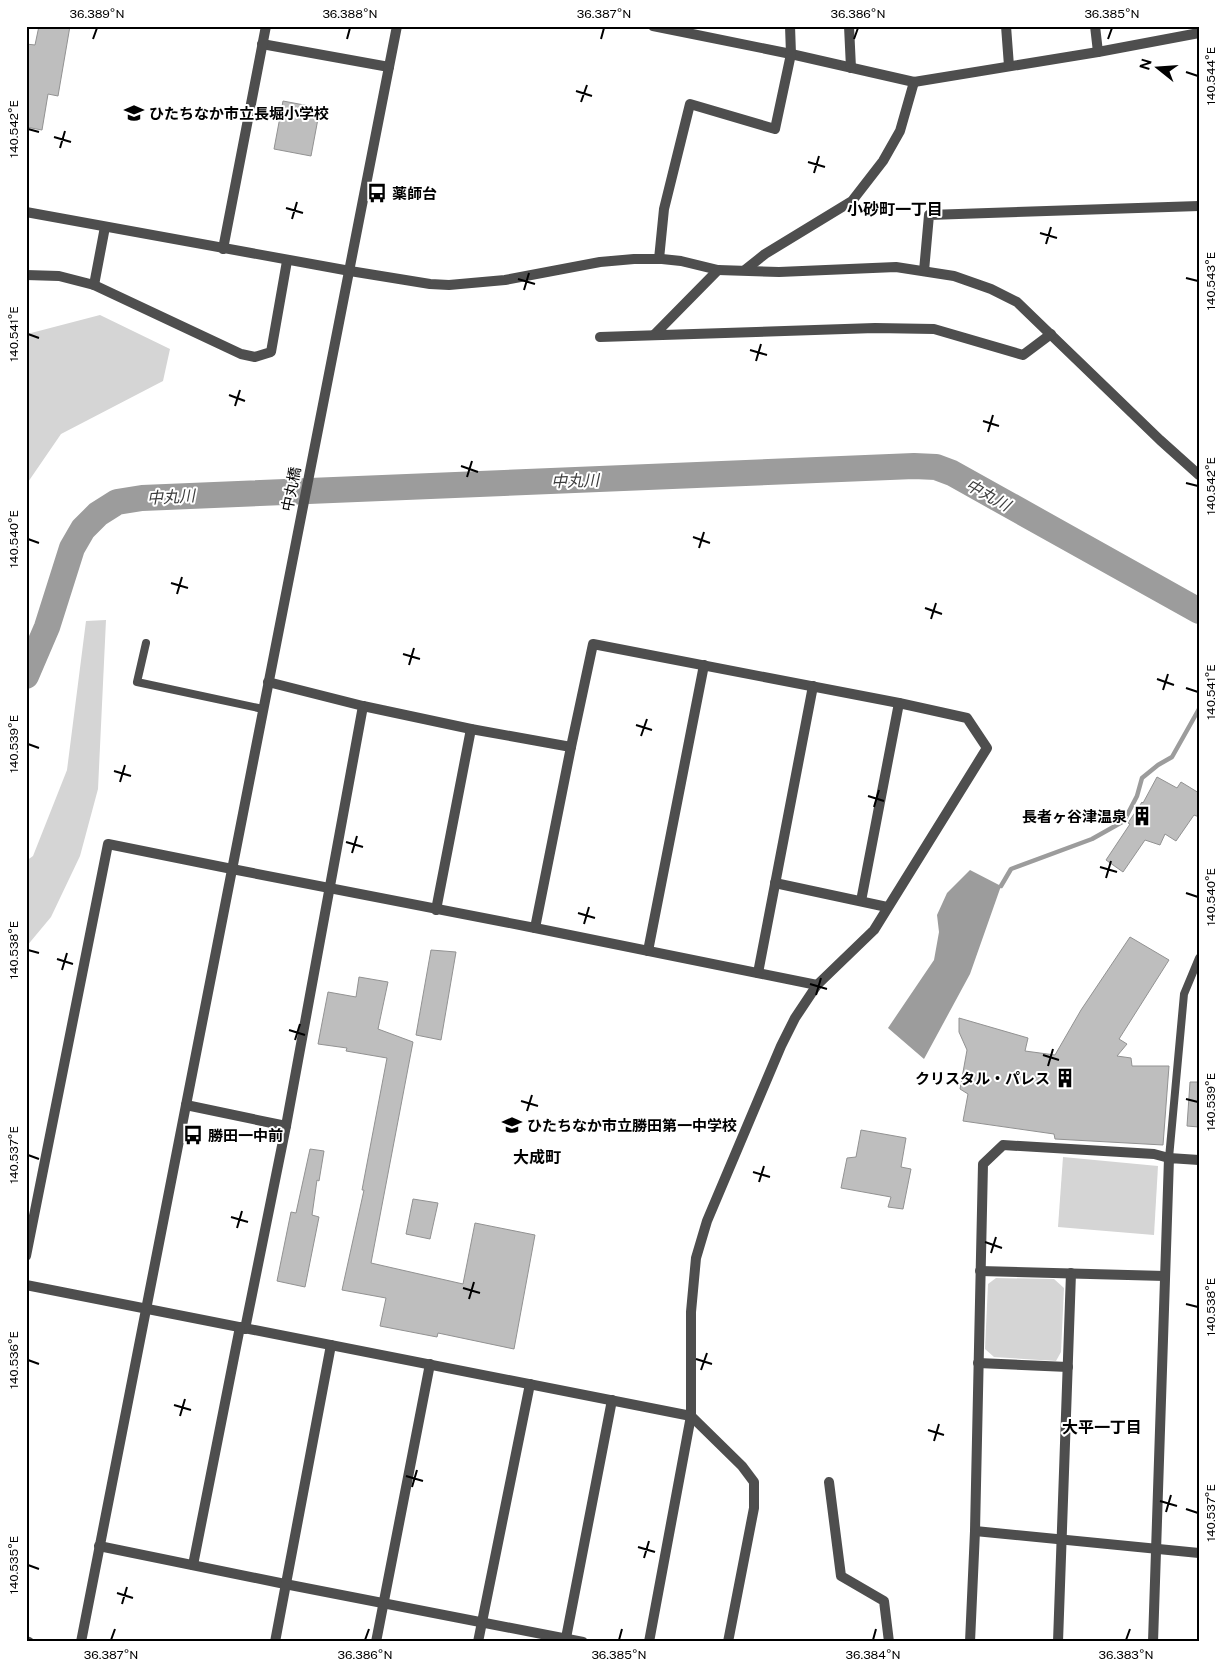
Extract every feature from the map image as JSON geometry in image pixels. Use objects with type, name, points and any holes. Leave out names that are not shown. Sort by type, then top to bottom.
[{"type":"street","points":[[223,249],[266,26]]},
{"type":"street","name":"中丸橋","points":[[81,1642],[397,26]]},
{"type":"street","points":[[652,26],[690,30],[914,82],[1098,52],[1199,33]]},
{"type":"street","points":[[660,258],[664,209],[690,104],[775,129],[790,54],[790,26]]},
{"type":"street","points":[[849,26],[851,68]]},
{"type":"street","points":[[1006,26],[1009,66]]},
{"type":"street","points":[[1095,26],[1098,52]]},
{"type":"street","points":[[262,44],[389,67]]},
{"type":"street","points":[[746,270],[765,254],[852,201],[883,161],[900,131],[914,82]]},
{"type":"street","points":[[924,270],[929,215],[1199,206]]},
{"type":"street","points":[[26,212],[287,261],[430,284],[449,285],[505,280],[600,262],[660,258],[718,270],[779,272],[896,267],[954,276],[991,289],[1017,302],[1160,440],[1199,475]]},
{"type":"street","points":[[94,285],[105,227]]},
{"type":"street","points":[[26,275],[59,276],[94,285],[241,354],[254,357],[271,352],[287,261]]},
{"type":"street","points":[[654,335],[718,270]]},
{"type":"street","points":[[600,338],[875,328],[934,329],[1023,355],[1051,334]]},
{"type":"street","points":[[535,928],[570,747],[593,644],[899,703],[966,718],[987,748],[874,930],[817,985],[795,1018],[781,1046],[706,1220],[696,1258],[691,1312],[691,1416],[649,1642]]},
{"type":"street","points":[[648,951],[704,665]]},
{"type":"street","points":[[268,682],[363,706],[471,729],[570,747]]},
{"type":"street","points":[[758,972],[813,686]]},
{"type":"street","points":[[861,901],[899,703]]},
{"type":"street","points":[[193,1565],[286,1126],[363,706]]},
{"type":"street","points":[[436,910],[471,729]]},
{"type":"street","points":[[26,1256],[108,844],[817,985]]},
{"type":"street","points":[[775,883],[887,908]]},
{"type":"street","points":[[186,1105],[286,1126]]},
{"type":"street","points":[[970,1642],[975,1531],[983,1164],[1003,1145],[1154,1154],[1169,1158],[1199,1160]]},
{"type":"street","points":[[1153,1642],[1169,1158]]},
{"type":"street","points":[[980,1271],[1165,1276]]},
{"type":"street","points":[[1058,1642],[1071,1273]]},
{"type":"street","points":[[26,1285],[691,1416],[742,1466],[754,1482],[754,1508],[728,1642]]},
{"type":"street","points":[[275,1642],[331,1344]]},
{"type":"street","points":[[978,1363],[1068,1367]]},
{"type":"street","points":[[376,1642],[430,1364]]},
{"type":"street","points":[[478,1642],[530,1384]]},
{"type":"street","points":[[565,1640],[612,1400]]},
{"type":"street","points":[[829,1482],[841,1576],[884,1601],[889,1642]]},
{"type":"street","points":[[975,1531],[1199,1553]]},
{"type":"street","points":[[99,1546],[565,1640],[583,1642]]},
{"type":"lane","points":[[146,643],[137,682],[263,709]]},
{"type":"lane","points":[[1169,1158],[1184,994],[1199,958]]},
{"type":"shaded area","points":[[100,315],[170,349],[163,381],[61,434],[26,485],[26,336],[31,333]]},
{"type":"shaded area","points":[[106,620],[98,789],[80,856],[51,917],[26,947],[26,861],[33,856],[67,770],[86,621]]},
{"type":"shaded area","points":[[970,870],[1001,886],[970,974],[924,1059],[888,1028],[934,960],[939,932],[937,915],[947,893]]},
{"type":"shaded area","points":[[1063,1157],[1158,1166],[1154,1235],[1058,1227]]},
{"type":"shaded area","points":[[996,1278],[1054,1279],[1064,1288],[1061,1352],[1056,1361],[994,1357],[985,1349],[988,1284]]},
{"type":"building","points":[[39,26],[70,26],[58,96],[48,94],[42,130],[26,127],[26,44],[35,45]]},
{"type":"building","points":[[283,101],[320,108],[311,156],[274,149]]},
{"type":"building","points":[[1157,777],[1177,788],[1181,782],[1199,793],[1199,817],[1194,815],[1176,841],[1165,834],[1160,845],[1145,840],[1123,872],[1106,860],[1130,824],[1128,823],[1143,803]]},
{"type":"building","name":"クリスタル・パレス","points":[[1130,937],[1169,960],[1119,1039],[1127,1044],[1117,1056],[1131,1058],[1132,1066],[1169,1066],[1163,1145],[1055,1139],[1054,1134],[963,1121],[968,1094],[960,1089],[967,1050],[959,1032],[959,1018],[1028,1038],[1025,1051],[1055,1055],[1081,1010]]},
{"type":"building","points":[[431,950],[456,952],[441,1040],[416,1035]]},
{"type":"building","points":[[359,977],[388,982],[378,1029],[413,1042],[371,1263],[463,1284],[475,1223],[535,1235],[514,1349],[438,1333],[437,1337],[380,1326],[386,1298],[342,1290],[364,1190],[362,1190],[387,1058],[346,1051],[347,1048],[318,1044],[328,992],[356,997]]},
{"type":"building","points":[[1190,1082],[1199,1082],[1199,1127],[1187,1126]]},
{"type":"building","points":[[861,1130],[906,1138],[901,1167],[911,1169],[903,1209],[888,1207],[891,1197],[841,1188],[847,1158],[856,1157]]},
{"type":"building","points":[[310,1149],[324,1151],[319,1181],[317,1180],[312,1215],[319,1217],[305,1287],[277,1281],[291,1212],[296,1213]]},
{"type":"building","points":[[413,1199],[438,1203],[430,1239],[406,1234]]},
{"type":"waterway","name":"中丸川","points":[[26,676],[47,627],[72,548],[83,529],[98,514],[117,502],[142,498],[914,466],[936,467],[952,473],[1199,611]]},
{"type":"waterway","points":[[1001,886],[1011,869],[1092,839],[1124,821],[1137,796],[1142,778],[1172,757],[1199,709]]},
{"type":"place","name":"ひたちなか市立長堀小学校","points":[[134,113]]},
{"type":"place","name":"薬師台","points":[[377,193]]},
{"type":"place","name":"長者ヶ谷津温泉","points":[[1142,816]]},
{"type":"place","name":"クリスタル・パレス","points":[[1065,1078]]},
{"type":"place","name":"ひたちなか市立勝田第一中学校","points":[[512,1125]]},
{"type":"place","name":"勝田一中前","points":[[193,1135]]},
{"type":"district","name":"小砂町一丁目","points":[[895,209]]},
{"type":"district","name":"大成町","points":[[537,1157]]},
{"type":"district","name":"大平一丁目","points":[[1102,1427]]}]
